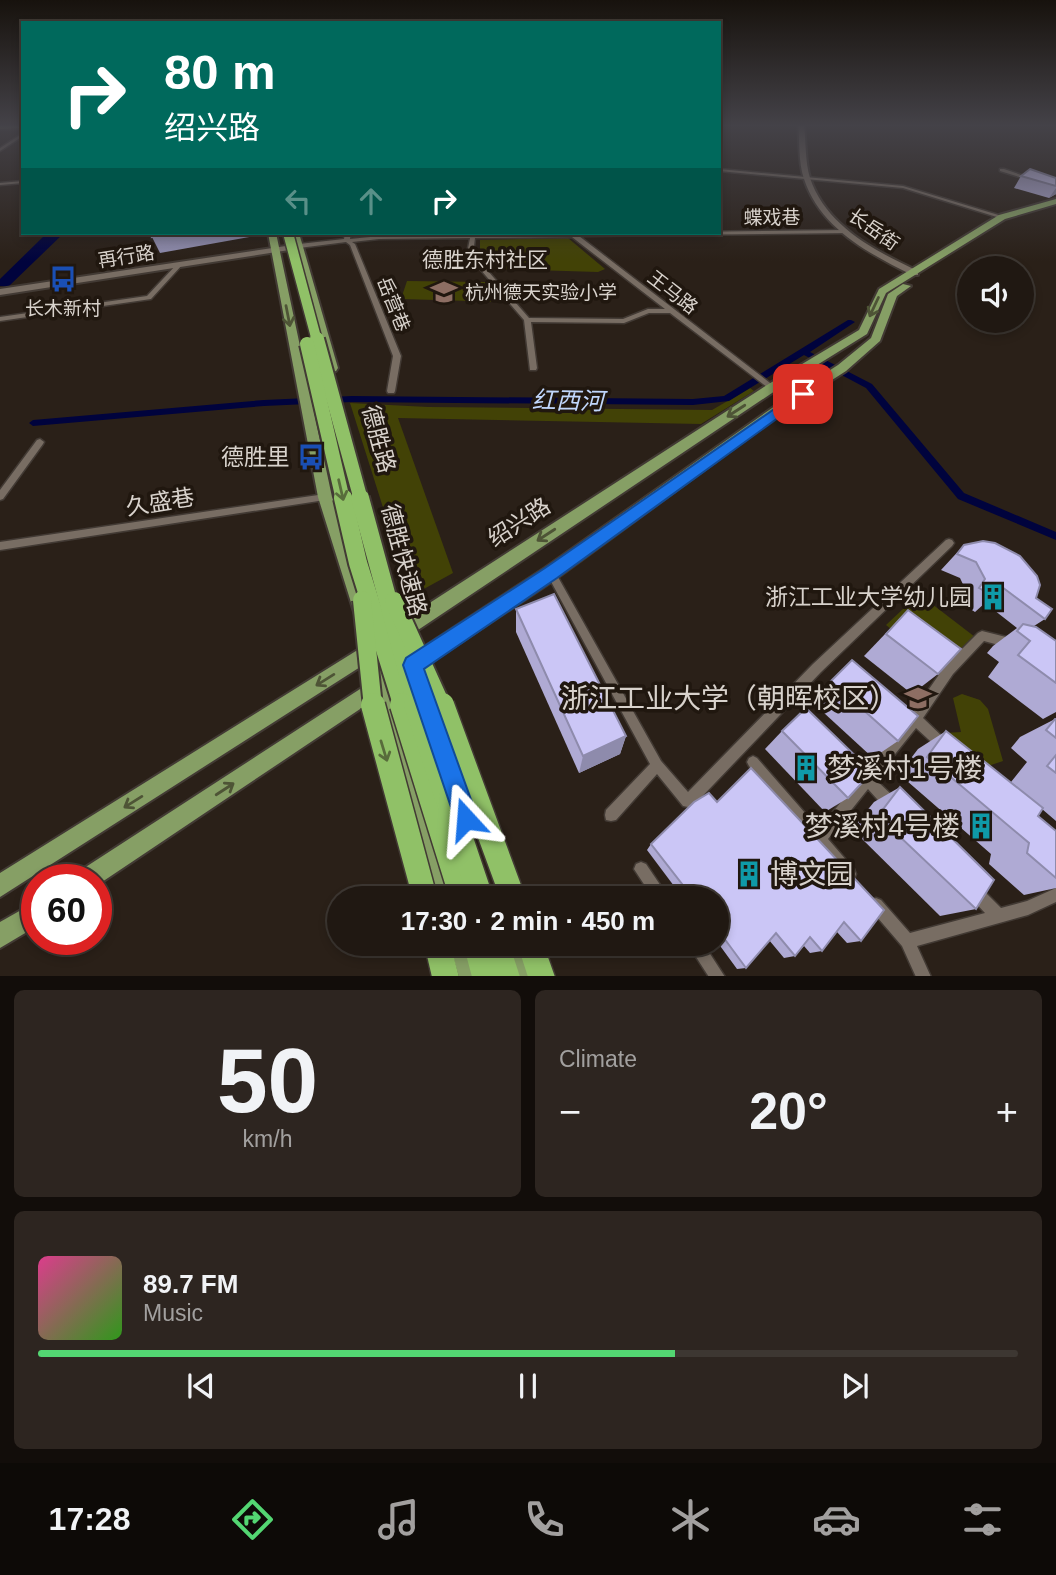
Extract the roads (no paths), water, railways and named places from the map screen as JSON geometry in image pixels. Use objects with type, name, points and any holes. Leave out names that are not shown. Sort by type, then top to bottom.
[{"type":"highway","name":"德胜快速路","points":[[282,235],[367,562],[459,886]]},
{"type":"highway","name":"德胜快速路","points":[[288,235],[367,562],[477,886]]},
{"type":"highway","points":[[367,562],[374,718],[422,886]]},
{"type":"highway","points":[[367,562],[433,682],[509,886]]},
{"type":"highway","points":[[441,956],[446,976]]},
{"type":"highway","points":[[480,956],[486,976]]},
{"type":"highway","points":[[500,956],[507,976]]},
{"type":"highway","points":[[535,956],[542,976]]},
{"type":"main road","name":"绍兴路","points":[[0,886],[374,650],[767,385],[863,332],[882,291],[1002,217],[1056,201]]},
{"type":"main road","points":[[111,864],[551,573],[786,404],[839,370],[876,339],[893,295],[1015,220],[1056,211]]},
{"type":"main road","points":[[272,235],[325,497],[385,685],[443,886]]},
{"type":"main road","name":"德胜路","points":[[296,235],[413,665],[489,886]]},
{"type":"main road","points":[[415,789],[416,772],[428,762],[440,759],[448,767]]},
{"type":"main road","points":[[0,936],[21,922]]},
{"type":"main road","points":[[465,956],[471,976]]},
{"type":"main road","points":[[514,956],[521,976]]},
{"type":"street","points":[[721,170],[913,189],[1002,217]]},
{"type":"street","name":"长岳街","points":[[806,170],[807,177],[825,211],[846,232],[884,258],[915,273]]},
{"type":"street","points":[[1002,170],[1033,180]]},
{"type":"street","points":[[0,184],[21,181]]},
{"type":"street","name":"蝶戏巷","points":[[721,232],[846,232]]},
{"type":"street","points":[[473,235],[470,254],[527,320],[533,368]]},
{"type":"street","name":"蝶戏巷","points":[[299,246],[347,236],[473,235]]},
{"type":"street","name":"王马路","points":[[576,235],[767,385]]},
{"type":"street","name":"岳营巷","points":[[347,236],[397,356],[391,391]]},
{"type":"street","name":"再行路","points":[[0,292],[299,246]]},
{"type":"street","points":[[0,319],[149,298],[179,265]]},
{"type":"street","points":[[527,320],[624,321],[648,311],[671,311]]},
{"type":"street","points":[[0,497],[40,442]]},
{"type":"street","name":"久盛巷","points":[[0,546],[325,497]]},
{"type":"street","points":[[551,573],[657,765],[688,801],[807,678],[949,543]]},
{"type":"street","points":[[820,839],[868,780],[910,715],[982,636],[1022,645]]},
{"type":"street","points":[[910,715],[955,757]]},
{"type":"street","points":[[848,760],[905,819]]},
{"type":"street","points":[[753,762],[907,941],[924,976]]},
{"type":"street","points":[[611,815],[657,765]]},
{"type":"street","points":[[641,869],[653,886]]},
{"type":"street","points":[[961,877],[998,916]]},
{"type":"street","points":[[907,941],[1028,908],[1056,895]]},
{"type":"street","points":[[703,956],[718,976]]},
{"type":"waterway","points":[[804,352],[851,322]]},
{"type":"waterway","name":"红西河","points":[[33,423],[264,403],[352,399],[693,402],[726,399],[804,352]]},
{"type":"waterway","name":"红西河","points":[[804,352],[869,386],[961,496],[1056,536]]},
{"type":"place","name":"长木新村","points":[[63,279]]},
{"type":"place","name":"杭州德天实验小学","points":[[444,292]]},
{"type":"place","name":"德胜里","points":[[311,457]]},
{"type":"place","name":"浙江工业大学幼儿园","points":[[993,597]]},
{"type":"place","name":"浙江工业大学（朝晖校区）","points":[[918,698]]},
{"type":"place","name":"梦溪村1号楼","points":[[806,768]]},
{"type":"place","name":"梦溪村4号楼","points":[[981,826]]},
{"type":"place","name":"博文园","points":[[749,874]]},
{"type":"district","name":"德胜东村社区","points":[[485,260]]}]
